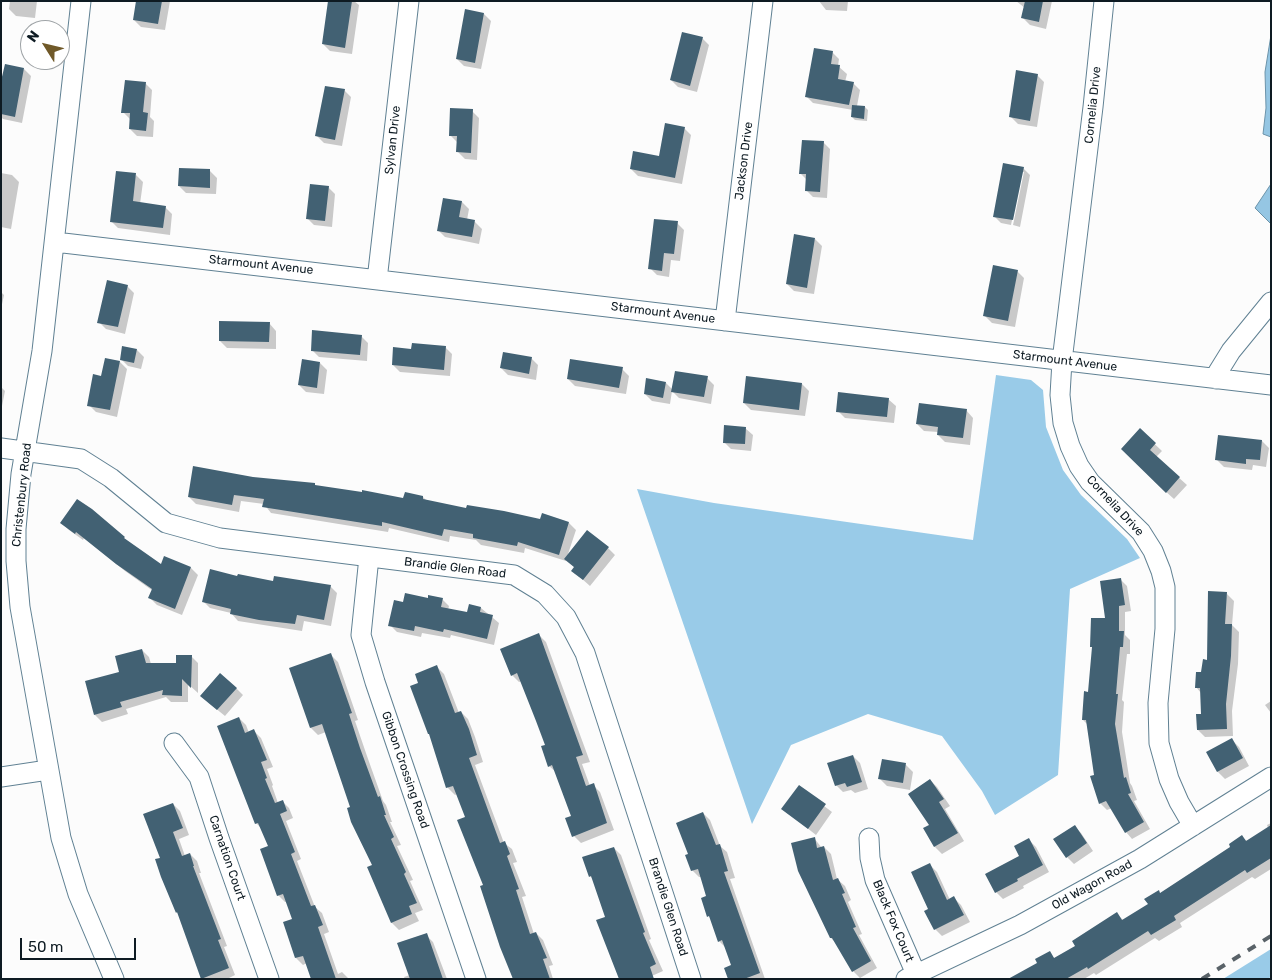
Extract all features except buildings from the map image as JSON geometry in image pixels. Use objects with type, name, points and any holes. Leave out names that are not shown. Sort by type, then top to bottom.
[{"type":"street","name":"Christenbury Road","points":[[80,1],[42,351],[25,451],[16,530],[16,561],[20,607],[60,838],[68,867],[114,979]]},
{"type":"street","name":"Sylvan Drive","points":[[377,280],[409,1]]},
{"type":"street","name":"Jackson Drive","points":[[725,321],[762,1]]},
{"type":"street","name":"Cornelia Drive","points":[[1104,1],[1062,361],[1060,394],[1063,423],[1076,461],[1090,482],[1141,532],[1162,570],[1165,587],[1165,629],[1158,703],[1160,743],[1169,779],[1179,802],[1193,826]]},
{"type":"street","name":"Starmount Avenue","points":[[55,242],[1271,385]]},
{"type":"street","points":[[1216,379],[1218,372],[1231,351],[1271,302]]},
{"type":"street","name":"Brandie Glen Road","points":[[1,448],[81,459],[111,478],[166,523],[220,538],[514,575],[545,594],[566,617],[585,653],[691,979]]},
{"type":"street","name":"Gibbon Crossing Road","points":[[369,557],[361,635],[375,682],[476,979]]},
{"type":"street","name":"Carnation Court","points":[[174,743],[199,777],[269,979]]},
{"type":"street","points":[[1,777],[48,770]]},
{"type":"street","name":"Old Wagon Road","points":[[911,976],[1020,926],[1140,859],[1271,777]]},
{"type":"street","name":"Black Fox Court","points":[[869,838],[870,858],[875,880],[911,976]]},
{"type":"shaded area","points":[[1271,35],[1271,137],[1263,134],[1266,108],[1265,72]]},
{"type":"shaded area","points":[[1271,184],[1271,224],[1255,208]]},
{"type":"shaded area","points":[[996,375],[1031,380],[1043,390],[1046,427],[1063,470],[1081,495],[1127,539],[1140,558],[1070,589],[1058,775],[995,815],[982,791],[942,736],[868,714],[791,745],[752,824],[637,489],[714,503],[973,540]]},
{"type":"shaded area","points":[[1271,949],[1271,977],[1267,979],[1223,979]]},
{"type":"railway","points":[[1202,979],[1271,936]]}]
